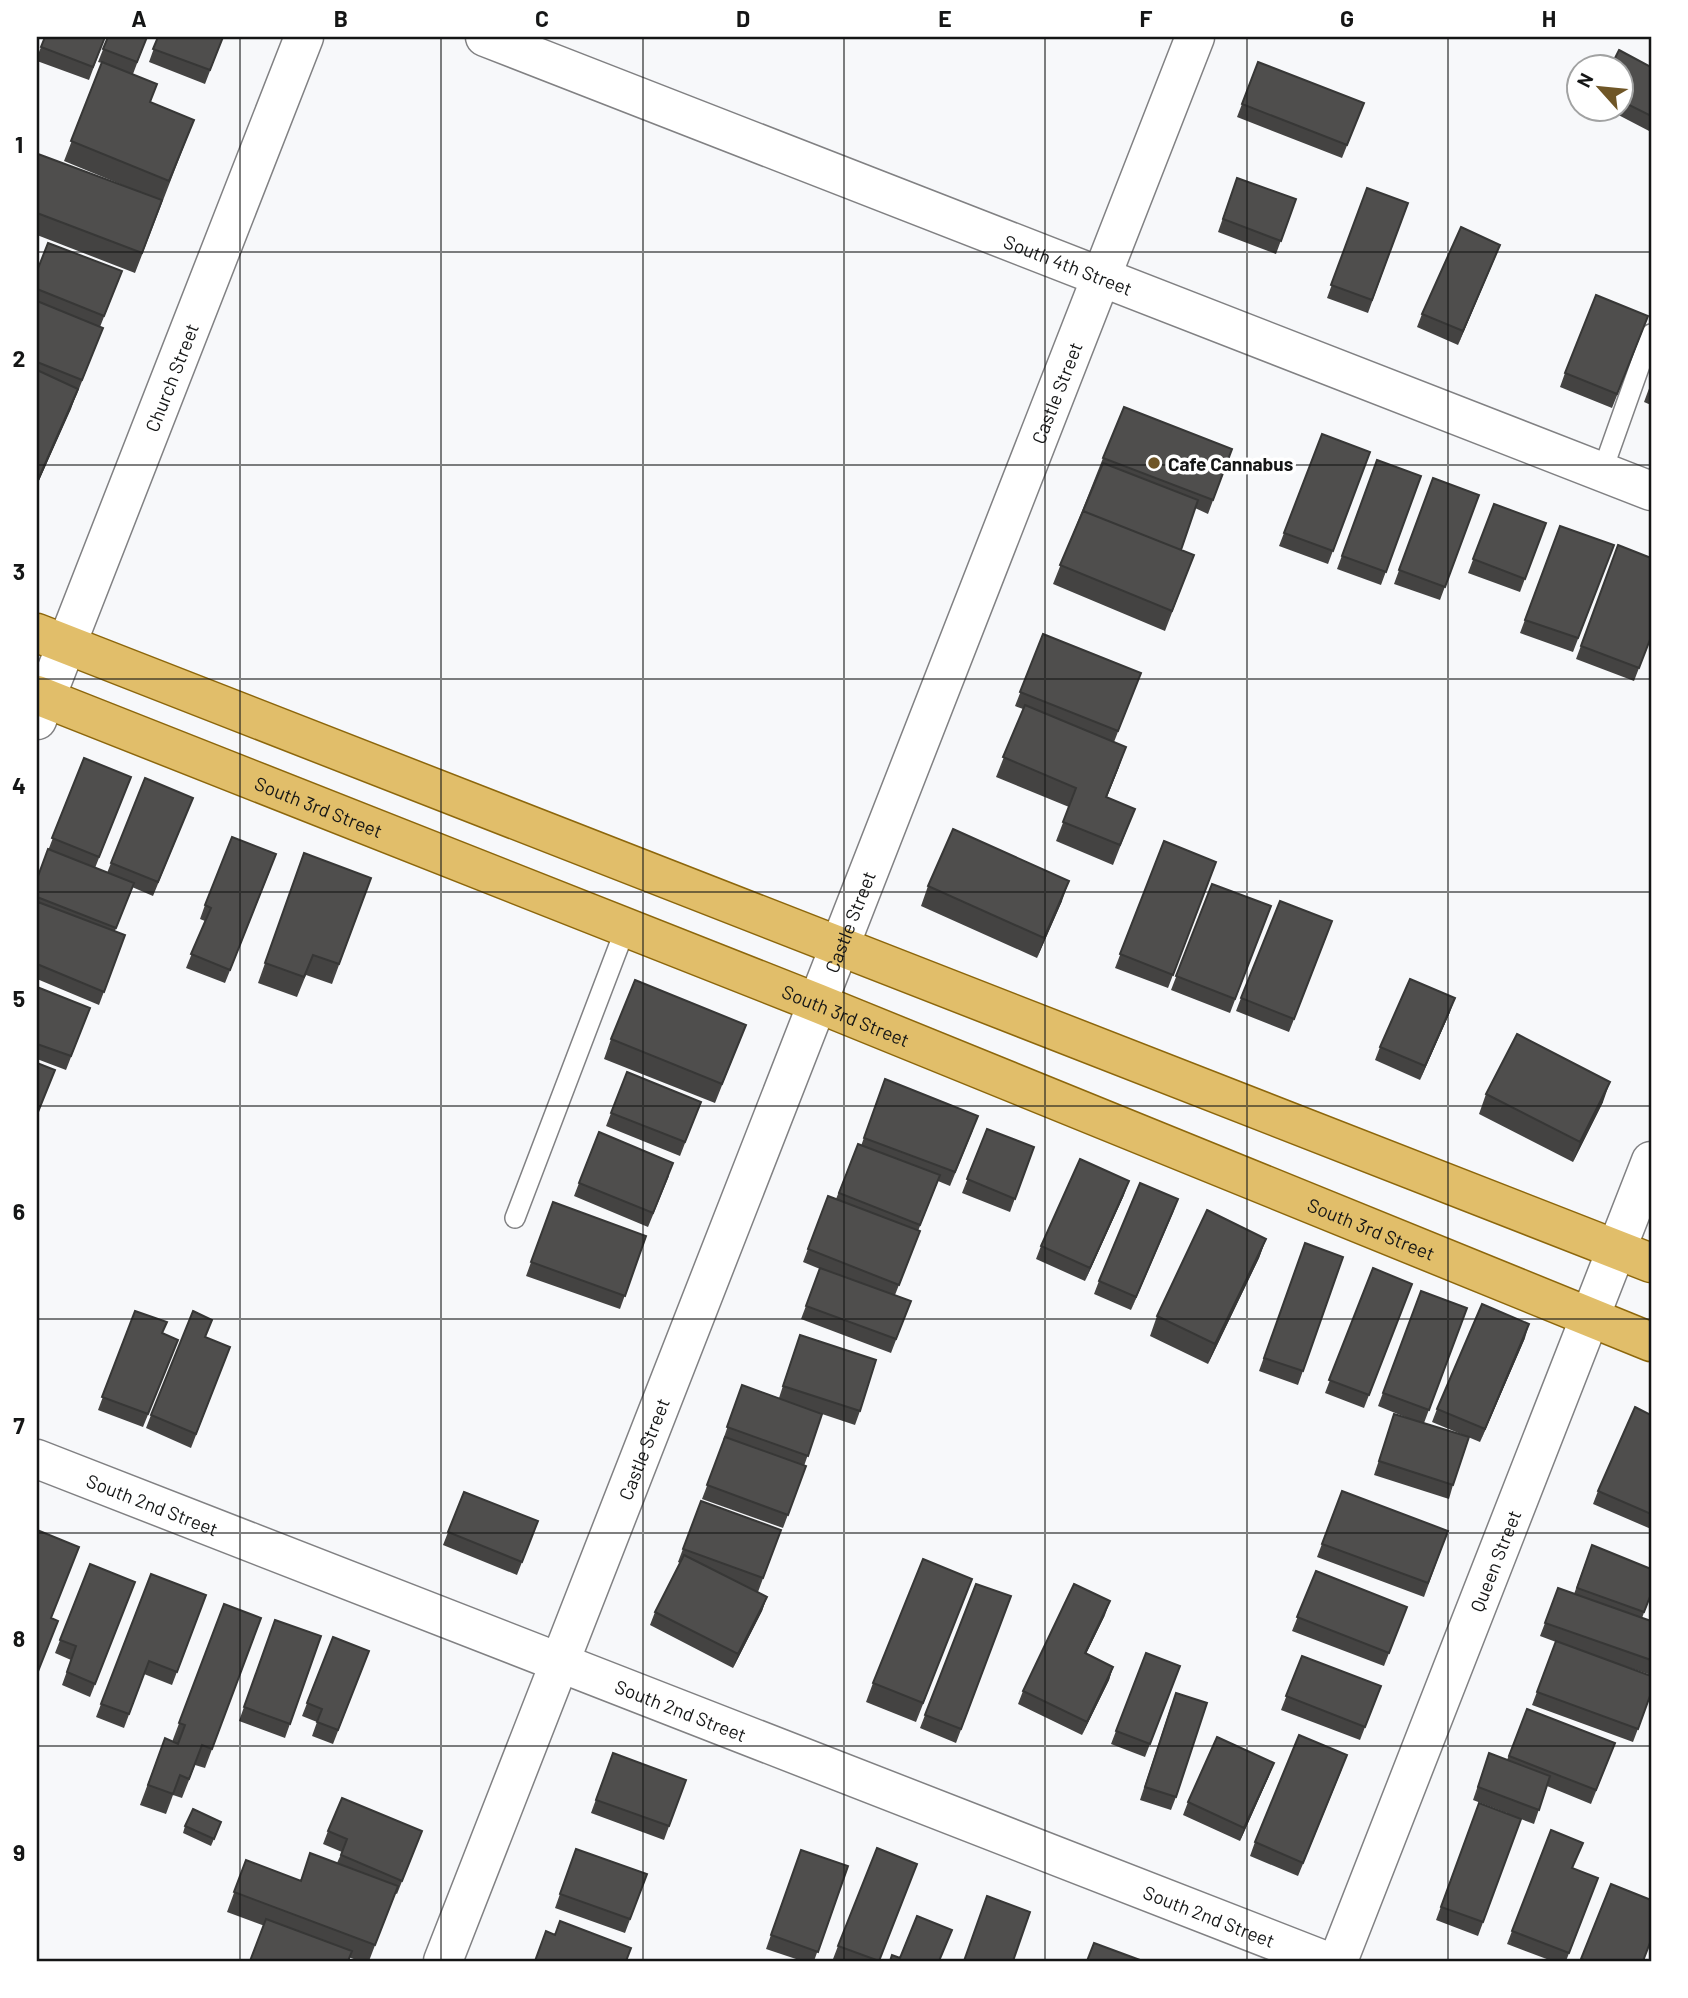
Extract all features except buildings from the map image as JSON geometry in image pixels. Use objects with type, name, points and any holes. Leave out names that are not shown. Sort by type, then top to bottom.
[{"type":"main road","points":[[52,638],[1651,1263]]},
{"type":"main road","name":"South 3rd Street","points":[[40,705],[626,927],[1651,1342]]},
{"type":"street","name":"Church Street","points":[[40,705],[52,638],[304,37]]},
{"type":"street","name":"South 4th Street","points":[[485,37],[1651,491]]},
{"type":"street","name":"Castle Street","points":[[443,1961],[1195,37]]},
{"type":"street","name":"Queen Street","points":[[1338,1961],[1651,1161]]},
{"type":"street","name":"South 2nd Street","points":[[37,1459],[1326,1961]]},
{"type":"lane","points":[[1602,472],[1651,334]]},
{"type":"lane","points":[[515,1218],[626,927]]},
{"type":"place","name":"Cafe Cannabus","points":[[1154,463]]}]
